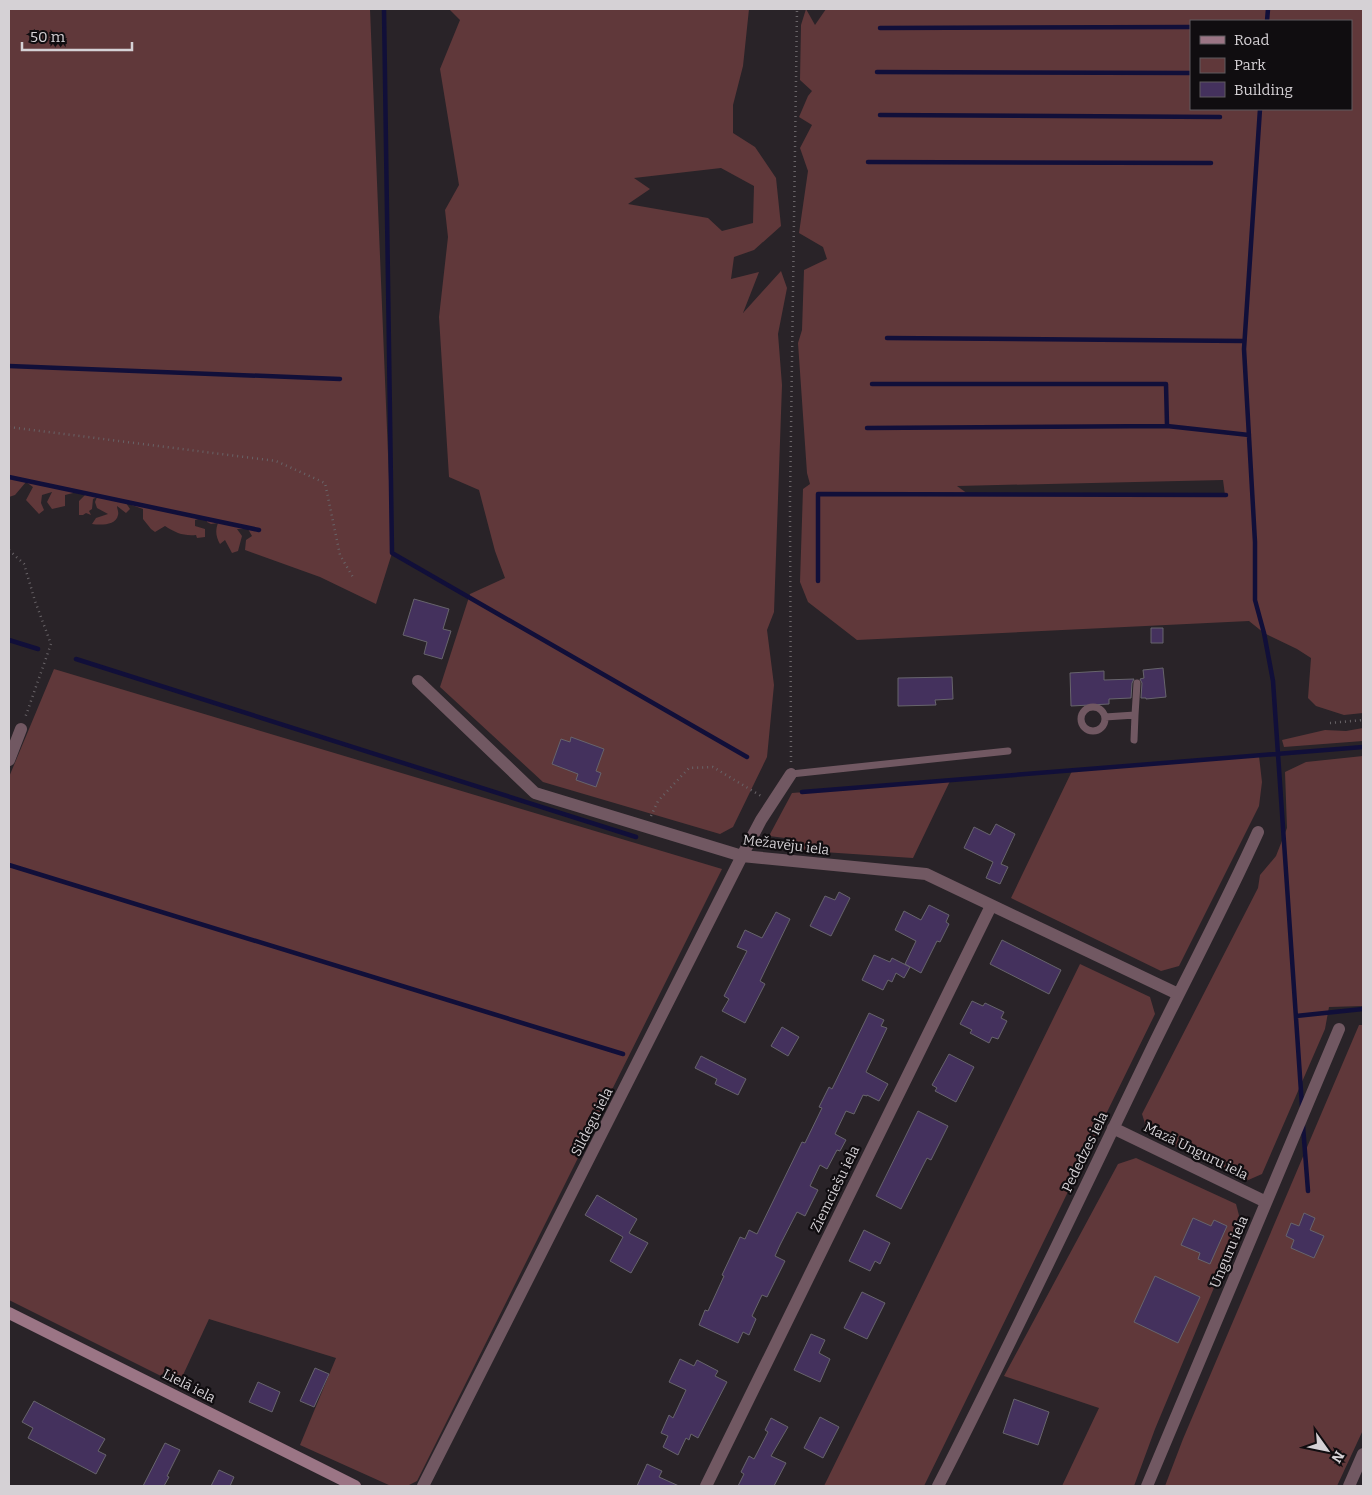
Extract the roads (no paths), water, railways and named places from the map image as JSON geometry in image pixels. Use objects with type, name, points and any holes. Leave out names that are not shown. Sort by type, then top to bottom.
[{"type":"street","name":"Mežavēju iela","points":[[418,681],[536,793],[742,856],[926,874],[1178,994]]},
{"type":"street","points":[[9,759],[21,729]]},
{"type":"street","name":"Sildegu iela","points":[[424,1486],[742,856],[762,820],[792,774]]},
{"type":"street","name":"Pededzes iela","points":[[938,1486],[989,1386],[1178,994],[1230,895],[1258,832]]},
{"type":"street","name":"Ziemciešu iela","points":[[706,1486],[992,906]]},
{"type":"street","name":"Unguru iela","points":[[1147,1486],[1339,1030]]},
{"type":"street","name":"Mazā Unguru iela","points":[[1113,1128],[1266,1202]]},
{"type":"street","name":"Lielā iela","points":[[9,1313],[355,1486]]},
{"type":"street","points":[[1348,1486],[1363,1454]]},
{"type":"lane","points":[[1134,740],[1137,682]]},
{"type":"lane","points":[[1105,718],[1135,715]]},
{"type":"lane","points":[[792,774],[1008,751]]},
{"type":"waterway","points":[[384,9],[392,553],[747,757]]},
{"type":"waterway","points":[[1267,20],[1268,9]]},
{"type":"waterway","points":[[880,28],[1190,27]]},
{"type":"waterway","points":[[877,72],[1190,73]]},
{"type":"waterway","points":[[1260,110],[1244,349],[1255,542],[1255,600],[1264,633],[1273,681],[1302,1106]]},
{"type":"waterway","points":[[880,115],[1220,117]]},
{"type":"waterway","points":[[868,162],[1211,163]]},
{"type":"waterway","points":[[887,338],[1244,341]]},
{"type":"waterway","points":[[9,366],[340,379]]},
{"type":"waterway","points":[[872,384],[1166,384],[1167,426]]},
{"type":"waterway","points":[[867,428],[1167,426],[1249,435]]},
{"type":"waterway","points":[[9,477],[259,530]]},
{"type":"waterway","points":[[818,581],[818,494],[1226,495]]},
{"type":"waterway","points":[[9,640],[38,649]]},
{"type":"waterway","points":[[76,659],[636,837]]},
{"type":"waterway","points":[[802,792],[1363,747]]},
{"type":"waterway","points":[[9,865],[623,1054]]},
{"type":"waterway","points":[[1296,1016],[1363,1009]]},
{"type":"waterway","points":[[1303,1126],[1308,1191]]}]
